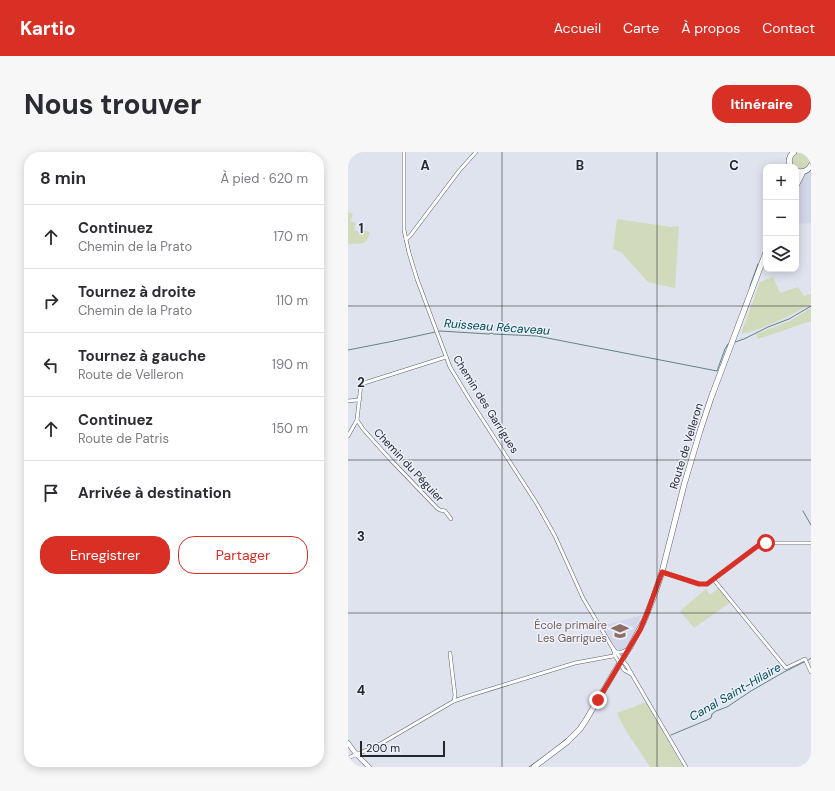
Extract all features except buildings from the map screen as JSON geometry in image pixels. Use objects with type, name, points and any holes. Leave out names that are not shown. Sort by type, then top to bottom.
[{"type":"main road","points":[[786,152],[790,158]]},
{"type":"main road","points":[[790,164],[790,158],[794,152]]},
{"type":"main road","points":[[799,180],[803,172],[811,165]]},
{"type":"main road","points":[[799,171],[803,172]]},
{"type":"main road","name":"Route de Velleron","points":[[534,767],[567,742],[580,729],[640,630],[662,572],[684,485],[700,431],[763,260]]},
{"type":"street","name":"Chemin des Garrigues","points":[[404,152],[404,230],[417,279],[446,357],[457,379],[537,504],[552,531],[583,598],[617,653],[624,670],[632,675]]},
{"type":"street","points":[[406,239],[410,236],[458,171],[476,152]]},
{"type":"street","points":[[348,436],[357,420],[361,384],[446,357]]},
{"type":"street","points":[[348,401],[357,400],[360,398]]},
{"type":"street","name":"Chemin du Péguier","points":[[357,420],[363,429],[389,458],[437,508],[444,511],[451,519]]},
{"type":"street","points":[[662,572],[699,584],[707,584],[762,543],[811,543]]},
{"type":"street","points":[[714,580],[786,668],[805,659],[811,672]]},
{"type":"street","points":[[348,758],[382,743],[454,701],[574,663],[622,652],[630,647]]},
{"type":"street","points":[[450,653],[455,696],[454,701]]},
{"type":"street","name":"Chemin des Garrigues","points":[[621,662],[627,666],[686,767]]},
{"type":"street","points":[[615,671],[624,670]]},
{"type":"street","points":[[348,743],[356,754],[369,767]]},
{"type":"shaded area","points":[[811,171],[811,223],[799,224],[799,185],[804,174]]},
{"type":"shaded area","name":"École primaire Les Garrigues","points":[[642,615],[629,644],[626,648],[618,650],[611,642],[602,626]]},
{"type":"green space","points":[[801,152],[806,154],[810,159],[810,162],[806,168],[799,169],[799,164],[793,164],[793,158],[796,154]]},
{"type":"green space","points":[[348,212],[353,214],[350,221],[356,223],[354,230],[362,233],[363,230],[370,232],[365,242],[360,244],[348,244]]},
{"type":"green space","points":[[617,219],[671,227],[679,226],[675,288],[648,282],[621,252],[613,249]]},
{"type":"green space","points":[[773,277],[780,293],[798,287],[804,296],[811,294],[811,304],[769,325],[742,334],[760,282]]},
{"type":"green space","points":[[811,308],[811,321],[758,339],[756,334],[790,321]]},
{"type":"green space","points":[[719,588],[731,602],[694,628],[680,611],[706,589],[710,595]]},
{"type":"green space","points":[[646,702],[683,767],[650,767],[624,727],[617,713]]},
{"type":"waterway","points":[[750,286],[758,264]]},
{"type":"waterway","points":[[745,315],[755,287]]},
{"type":"waterway","points":[[735,342],[789,319],[811,306]]},
{"type":"waterway","name":"Ruisseau Récaveau","points":[[348,350],[440,331],[492,333],[537,336],[717,371],[728,344]]},
{"type":"waterway","points":[[803,511],[811,525]]},
{"type":"waterway","name":"Canal Saint-Hilaire","points":[[807,661],[811,658]]},
{"type":"waterway","name":"Canal Saint-Hilaire","points":[[671,735],[711,718],[712,714],[716,711],[727,707],[751,691],[806,661]]},
{"type":"waterway","points":[[559,745],[566,739]]},
{"type":"waterway","points":[[529,767],[549,753]]},
{"type":"place","name":"École primaire Les Garrigues","points":[[620,631]]},
{"type":"route","points":[[598,700],[640,630],[662,572],[699,584],[707,584],[759,545],[766,543]]}]
